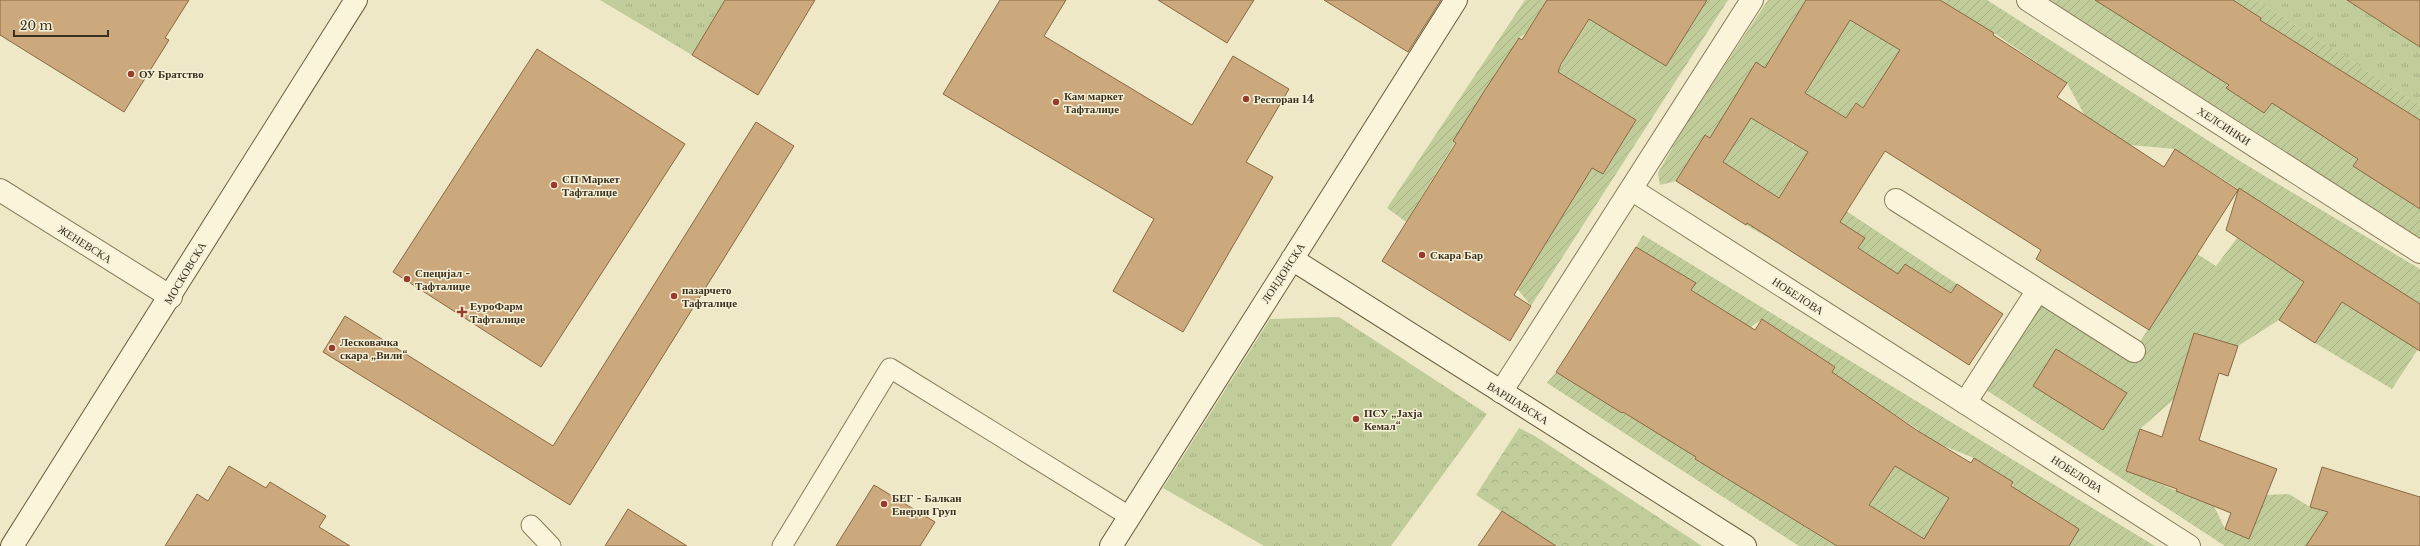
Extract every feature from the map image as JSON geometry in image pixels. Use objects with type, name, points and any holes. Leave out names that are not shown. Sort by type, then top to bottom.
[{"type":"street","name":"МОСКОВСКА","points":[[12,546],[171,297],[356,0]]},
{"type":"street","name":"ЛОНДОНСКА","points":[[1111,546],[1456,0]]},
{"type":"street","points":[[1501,392],[1752,0]]},
{"type":"street","name":"ХЕЛСИНКИ","points":[[2028,0],[2420,252]]},
{"type":"street","name":"НОБЕЛОВА","points":[[1631,189],[2190,546]]},
{"type":"street","name":"ЖЕНЕВСКА","points":[[0,190],[171,297]]},
{"type":"street","points":[[1896,200],[2134,352]]},
{"type":"street","name":"ВАРШАВСКА","points":[[1292,259],[1745,546]]},
{"type":"street","points":[[1965,403],[2038,290]]},
{"type":"lane","points":[[782,546],[890,368],[1130,516]]},
{"type":"lane","points":[[531,525],[551,546]]},
{"type":"green space","points":[[600,0],[725,0],[692,55]]},
{"type":"green space","points":[[1525,0],[1547,0],[1526,33],[1519,38],[1406,222],[1387,208]]},
{"type":"green space","points":[[1647,0],[1623,40],[1666,66],[1707,0],[1728,0],[1531,306],[1509,278],[1535,261],[1576,194],[1533,120],[1565,58],[1597,8]],"holes":[[[1579,85],[1636,120],[1603,174],[1554,144]]]},
{"type":"green space","points":[[1768,0],[1897,0],[1938,118],[1880,81],[1863,108],[1855,103],[1840,127],[1812,145],[1793,176],[1957,284],[1951,293],[1905,264],[1878,305],[1851,290],[1872,257],[1858,248],[1864,238],[1822,210],[1783,246],[1746,225],[1767,190],[1723,162],[1730,150],[1706,135],[1676,181],[1660,185],[1658,173],[1684,127]],"holes":[[[1756,63],[1819,101],[1792,148],[1793,144],[1730,105]]]},
{"type":"green space","points":[[1940,0],[1987,0],[2248,166],[2420,269],[2420,346],[2392,389],[2315,343],[2342,302],[2400,291],[2328,245],[2279,320],[2238,346],[2194,333],[2174,399],[2140,429],[2126,470],[2214,506],[2225,529],[2249,538],[2266,495],[2289,494],[2310,507],[2373,527],[2306,546],[2225,546],[1977,384],[2038,290],[2134,351],[2186,271],[2191,250],[2216,266],[2237,238],[2281,267],[2305,231],[2175,149],[2130,145],[2085,116],[2067,83],[1994,33]],"holes":[[[2056,349],[2126,393],[2103,430],[2033,386]]]},
{"type":"green space","points":[[2049,0],[2141,0],[2130,22],[2201,67],[2234,60],[2261,18],[2233,0],[2256,0],[2420,105],[2420,120],[2394,104],[2353,166],[2420,209],[2420,238]],"holes":[[[2251,50],[2272,102],[2264,113],[2226,88]]]},
{"type":"green space","points":[[2256,0],[2347,0],[2420,47],[2420,105]]},
{"type":"green space","points":[[1643,235],[2155,546],[2069,546],[2079,529],[2035,501],[2014,504],[2013,482],[1974,458],[1939,444],[1949,498],[1935,546],[1886,516],[1879,515],[1705,442],[1695,459],[1836,546],[1799,546],[1547,383],[1556,372],[1632,418],[1883,484],[1919,430],[1831,374],[1835,367],[1762,319],[1743,333],[1722,320],[1727,312],[1691,290],[1696,283],[1636,247]]},
{"type":"green space","name":"ПСУ „Јахја Кемал“","points":[[1339,317],[1487,414],[1391,546],[1264,546],[1163,488],[1270,319]]},
{"type":"green space","points":[[1519,428],[1535,436],[1702,546],[1554,546],[1476,495]]},
{"type":"building","points":[[0,0],[189,0],[165,38],[169,40],[124,112],[0,35]]},
{"type":"building","points":[[725,0],[815,0],[758,95],[692,55]]},
{"type":"building","points":[[1000,0],[1066,0],[1044,36],[1192,125],[1233,56],[1289,89],[1246,162],[1273,177],[1183,332],[1113,291],[1154,219],[943,94]]},
{"type":"building","points":[[1158,0],[1254,0],[1227,43]]},
{"type":"building","points":[[1324,0],[1441,0],[1408,52]]},
{"type":"building","points":[[1547,0],[1707,0],[1666,66],[1589,19],[1561,64],[1558,72],[1636,120],[1603,174],[1592,168],[1514,295],[1531,306],[1510,341],[1382,261],[1456,143],[1453,141],[1485,90],[1519,38],[1522,40]]},
{"type":"building","points":[[1806,0],[1940,0],[1994,33],[1993,35],[2067,83],[2057,97],[2164,167],[2175,149],[2238,190],[2149,330],[2036,259],[2041,250],[1885,151],[1840,222],[1865,238],[1858,248],[1898,274],[1905,264],[1951,293],[1957,284],[2003,314],[1969,365],[1747,223],[1746,225],[1676,181],[1705,135],[1710,138],[1756,62],[1765,68]],"holes":[[[1850,20],[1900,50],[1863,108],[1856,103],[1846,118],[1805,93]],[[1751,118],[1808,152],[1779,198],[1723,162]]]},
{"type":"building","points":[[2095,0],[2233,0],[2261,18],[2260,20],[2420,120],[2420,209],[2353,166],[2358,159],[2272,103],[2264,113],[2226,88],[2229,85]]},
{"type":"building","points":[[2347,0],[2420,0],[2420,47]]},
{"type":"building","name":"СП Маркет Тафталиџе","points":[[537,49],[685,144],[541,367],[393,272]]},
{"type":"building","points":[[756,122],[794,146],[570,505],[323,352],[345,316],[553,446]]},
{"type":"building","points":[[2239,188],[2420,304],[2420,351],[2342,302],[2315,343],[2279,320],[2304,282],[2226,230]]},
{"type":"building","points":[[1636,247],[1696,283],[1691,290],[1755,330],[1762,319],[1835,367],[1832,372],[1918,431],[1971,463],[1974,458],[2013,482],[2011,486],[2079,529],[2069,546],[1837,546],[1695,459],[1696,457],[1556,372]],"holes":[[[1895,466],[1949,498],[1924,539],[1869,505]]]},
{"type":"building","points":[[2194,333],[2238,346],[2228,376],[2219,373],[2199,440],[2277,469],[2249,539],[2225,529],[2231,513],[2176,491],[2177,489],[2126,471],[2140,429],[2162,437]]},
{"type":"building","points":[[2056,349],[2127,393],[2103,430],[2033,386]]},
{"type":"building","points":[[229,466],[266,488],[270,482],[326,516],[319,527],[350,546],[165,546],[197,494],[208,501]]},
{"type":"building","points":[[2322,467],[2420,497],[2420,546],[2306,546],[2328,512],[2310,507]]},
{"type":"building","name":"БЕГ - Балкан Енерџи Груп","points":[[874,485],[935,522],[920,546],[836,546]]},
{"type":"building","points":[[628,509],[687,546],[605,546]]},
{"type":"building","points":[[1502,511],[1556,546],[1478,546]]},
{"type":"place","name":"ОУ Братство","points":[[131,74]]},
{"type":"place","name":"Ресторан 14","points":[[1246,99]]},
{"type":"place","name":"Кам маркет Тафталиџе","points":[[1056,102]]},
{"type":"place","name":"СП Маркет Тафталиџе","points":[[554,185]]},
{"type":"place","name":"Скара Бар","points":[[1422,255]]},
{"type":"place","name":"Специјал - Тафталиџе","points":[[407,279]]},
{"type":"place","name":"пазарчето Тафталиџе","points":[[674,296]]},
{"type":"place","name":"ЕуроФарм Тафталиџе","points":[[462,312]]},
{"type":"place","name":"Лесковачка скара „Вили“","points":[[332,348]]},
{"type":"place","name":"ПСУ „Јахја Кемал“","points":[[1356,419]]},
{"type":"place","name":"БЕГ - Балкан Енерџи Груп","points":[[884,504]]}]
